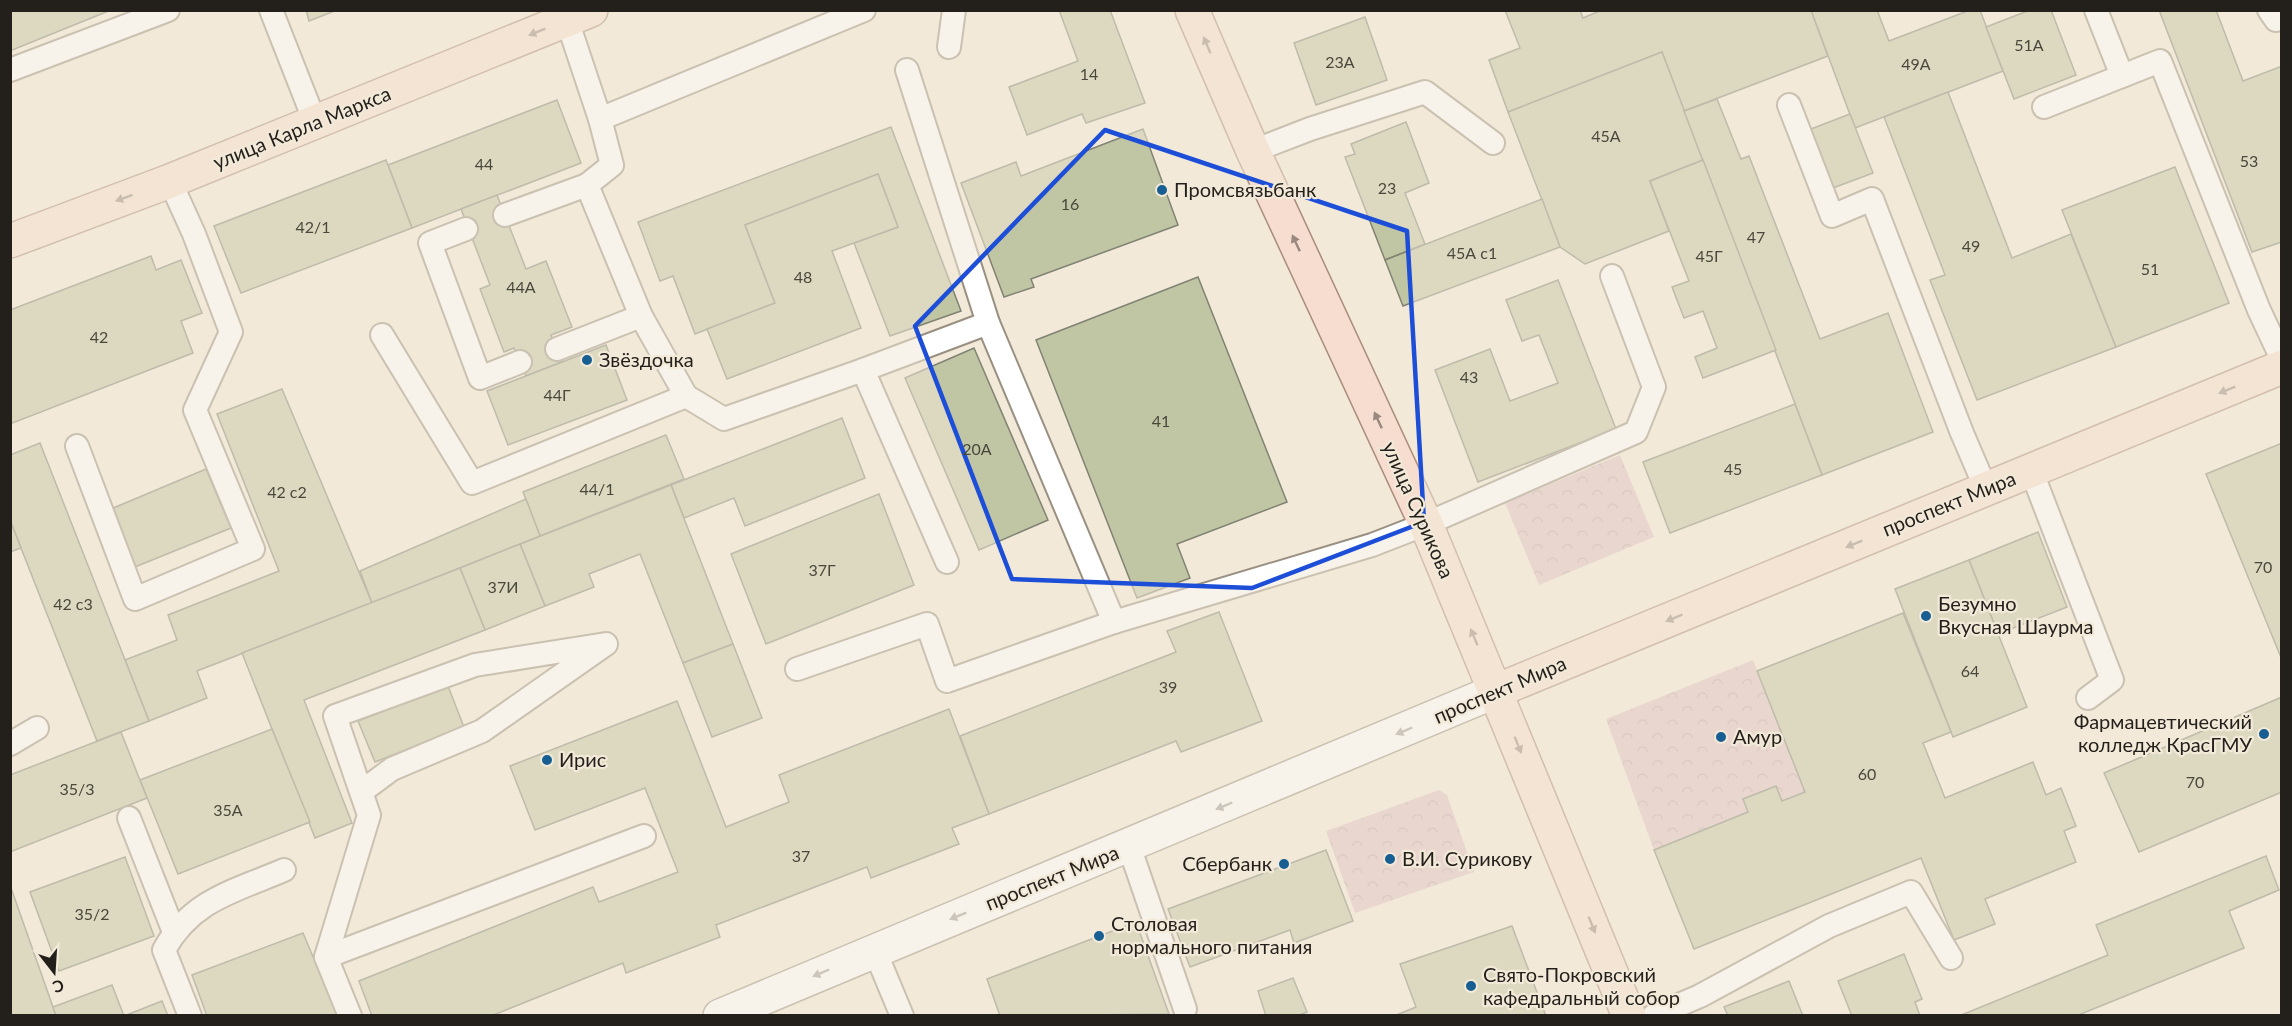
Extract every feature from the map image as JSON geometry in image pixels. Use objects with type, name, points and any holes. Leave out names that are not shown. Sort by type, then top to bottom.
[{"type":"main road","name":"улица Сурикова","points":[[1192,10],[1253,151],[1426,524],[1629,1016]]},
{"type":"main road","name":"улица Карла Маркса","points":[[10,241],[170,181],[579,15]]},
{"type":"main road","name":"проспект Мира","points":[[720,1016],[1496,691],[2282,367]]},
{"type":"lane","points":[[10,70],[168,10]]},
{"type":"lane","points":[[271,10],[315,122]]},
{"type":"lane","points":[[600,119],[864,10]]},
{"type":"lane","points":[[950,47],[954,10]]},
{"type":"lane","points":[[2096,10],[2122,76]]},
{"type":"lane","points":[[505,215],[587,185],[612,165],[600,119],[579,15]]},
{"type":"lane","points":[[2044,107],[2160,61],[2259,310],[2282,359]]},
{"type":"lane","points":[[908,70],[988,323],[1114,622]]},
{"type":"lane","points":[[1253,151],[1310,129],[1425,92],[1493,143]]},
{"type":"lane","points":[[1790,105],[1832,216],[1872,199],[1962,434],[1986,489]]},
{"type":"lane","points":[[77,446],[135,599],[253,549],[195,410],[231,332],[194,234],[170,181]]},
{"type":"lane","points":[[587,185],[641,316],[686,396],[724,420],[988,323]]},
{"type":"lane","points":[[466,230],[430,243],[480,378],[520,362]]},
{"type":"lane","points":[[797,669],[927,624],[947,681],[1114,622],[1372,545],[1426,524],[1636,432],[1654,387],[1612,276]]},
{"type":"lane","points":[[556,349],[641,316]]},
{"type":"lane","points":[[382,335],[472,483],[686,396]]},
{"type":"lane","points":[[863,370],[947,562]]},
{"type":"lane","points":[[2031,470],[2112,680],[2088,698]]},
{"type":"lane","points":[[350,1016],[326,957],[369,815],[361,792],[335,716],[475,665],[606,644],[483,731],[392,769],[361,792]]},
{"type":"lane","points":[[10,744],[37,728]]},
{"type":"lane","points":[[129,818],[174,932]]},
{"type":"lane","points":[[326,957],[644,836]]},
{"type":"lane","points":[[1129,846],[1185,1009]]},
{"type":"lane","points":[[190,1016],[164,950],[174,932],[205,903],[284,870]]},
{"type":"lane","points":[[1653,1016],[1700,996],[1829,926],[1911,892],[1951,958]]},
{"type":"lane","points":[[875,951],[902,1016]]},
{"type":"highlighted area","points":[[1105,130],[1407,231],[1424,522],[1252,588],[1012,579],[915,326]]},
{"type":"green space","points":[[1620,455],[1654,537],[1539,585],[1505,503]]},
{"type":"green space","points":[[1753,660],[1805,792],[1782,801],[1775,786],[1744,799],[1748,812],[1654,850],[1606,719]]},
{"type":"green space","points":[[1439,790],[1447,795],[1474,872],[1355,913],[1326,831]]},
{"type":"building","points":[[10,10],[111,10],[10,51]]},
{"type":"building","points":[[306,10],[337,10],[309,21]]},
{"type":"building","points":[[1059,10],[1110,10],[1145,103],[1086,123],[1082,114],[1027,135],[1009,87],[1078,61]]},
{"type":"building","points":[[1505,10],[1580,10],[1583,18],[1602,10],[1811,10],[1828,56],[1684,111],[1662,52],[1508,112],[1489,60],[1520,48]]},
{"type":"building","points":[[1811,10],[1877,10],[1889,41],[1970,10],[1980,10],[2003,71],[1855,128]]},
{"type":"building","points":[[2030,10],[2051,10],[2076,75],[2014,99],[1986,27]]},
{"type":"building","points":[[2159,10],[2216,10],[2243,81],[2282,66],[2282,242],[2252,252]]},
{"type":"building","points":[[1365,17],[1387,80],[1316,105],[1294,43]]},
{"type":"building","points":[[1662,52],[1703,160],[1650,181],[1669,231],[1585,264],[1560,247],[1508,112]]},
{"type":"building","points":[[1948,92],[2012,258],[2071,234],[2116,347],[1977,400],[1930,280],[1945,275],[1884,117]]},
{"type":"building","points":[[1717,99],[1741,159],[1749,156],[1820,339],[1888,313],[1933,432],[1822,475],[1684,111]]},
{"type":"building","points":[[557,100],[581,163],[412,228],[388,165]]},
{"type":"building","points":[[1850,114],[1873,173],[1833,188],[1811,129]]},
{"type":"building","points":[[1406,122],[1429,183],[1405,193],[1425,244],[1385,260],[1345,157],[1355,154],[1351,144]]},
{"type":"building","points":[[891,127],[961,311],[890,336],[854,243],[898,227],[878,174],[745,225],[775,303],[695,334],[673,276],[660,281],[638,222]]},
{"type":"building","points":[[1143,129],[1178,225],[1031,279],[1034,287],[1004,297],[961,183],[1016,162],[1021,176]]},
{"type":"building","points":[[386,160],[412,228],[241,293],[214,226]]},
{"type":"building","points":[[1703,160],[1776,350],[1703,378],[1695,357],[1717,348],[1703,311],[1684,318],[1672,287],[1689,281],[1650,181]]},
{"type":"building","points":[[2175,167],[2229,303],[2116,347],[2062,210]]},
{"type":"building","points":[[878,174],[898,227],[832,251],[861,328],[727,379],[707,329],[775,303],[745,225]]},
{"type":"building","points":[[497,195],[526,269],[546,261],[572,327],[551,335],[562,362],[526,376],[514,348],[504,352],[480,289],[490,285],[461,209]]},
{"type":"building","points":[[1542,199],[1560,247],[1403,306],[1385,260]]},
{"type":"building","points":[[151,256],[156,270],[181,260],[202,313],[181,321],[193,353],[10,424],[10,310]]},
{"type":"building","points":[[1198,277],[1287,502],[1177,544],[1190,578],[1137,598],[1036,340]]},
{"type":"building","points":[[1558,280],[1616,429],[1478,482],[1435,370],[1490,349],[1510,401],[1558,383],[1539,335],[1522,341],[1506,300]]},
{"type":"building","points":[[606,345],[627,400],[508,445],[487,391]]},
{"type":"building","points":[[974,348],[1048,520],[979,550],[905,378]]},
{"type":"building","points":[[282,389],[372,603],[197,671],[207,698],[149,721],[125,660],[177,640],[168,615],[279,571],[217,414]]},
{"type":"building","points":[[1795,404],[1822,475],[1670,533],[1643,462]]},
{"type":"building","points":[[842,418],[865,478],[745,526],[734,498],[684,518],[671,485]]},
{"type":"building","points":[[666,435],[684,479],[540,536],[523,492]]},
{"type":"building","points":[[40,443],[149,721],[97,741],[10,520],[10,455]]},
{"type":"building","points":[[2282,443],[2282,660],[2206,474]]},
{"type":"building","points":[[206,469],[231,528],[135,567],[111,509]]},
{"type":"building","points":[[671,485],[733,644],[683,663],[640,554],[589,574],[594,587],[545,606],[520,544]]},
{"type":"building","points":[[879,494],[914,585],[766,644],[731,554]]},
{"type":"building","points":[[526,499],[540,536],[372,603],[360,571]]},
{"type":"building","points":[[10,520],[21,548],[10,552]]},
{"type":"building","points":[[2038,532],[2067,607],[1998,634],[1969,560]]},
{"type":"building","points":[[520,544],[545,606],[485,630],[460,568]]},
{"type":"building","points":[[1969,560],[2027,707],[1953,737],[1895,589]]},
{"type":"building","points":[[460,568],[485,630],[304,700],[352,823],[315,838],[242,653]]},
{"type":"building","points":[[1219,612],[1262,721],[1181,752],[1176,741],[989,814],[960,736],[1176,652],[1167,631]]},
{"type":"building","points":[[1903,613],[1951,732],[1923,743],[1945,798],[2033,762],[2046,795],[2061,788],[2076,826],[2064,831],[2076,862],[1985,899],[1995,924],[1954,940],[1921,858],[1694,949],[1654,850],[1748,812],[1743,799],[1776,786],[1782,801],[1805,792],[1757,671]]},
{"type":"building","points":[[733,644],[762,718],[712,737],[683,663]]},
{"type":"building","points":[[448,686],[464,727],[375,762],[358,721]]},
{"type":"building","points":[[2282,697],[2282,792],[2139,852],[2104,773]]},
{"type":"building","points":[[677,701],[726,827],[789,802],[779,775],[949,709],[989,814],[952,828],[959,844],[871,878],[867,867],[716,925],[720,937],[626,973],[623,963],[491,1016],[372,1016],[359,981],[593,887],[599,902],[678,872],[645,788],[535,830],[510,766]]},
{"type":"building","points":[[272,729],[310,822],[178,874],[140,780]]},
{"type":"building","points":[[121,732],[147,798],[10,852],[10,775]]},
{"type":"building","points":[[1326,850],[1353,921],[1294,943],[1290,930],[1190,967],[1168,909]]},
{"type":"building","points":[[2266,856],[2279,890],[2229,911],[2244,948],[2076,1016],[1959,1016],[2108,955],[2096,925]]},
{"type":"building","points":[[125,857],[154,936],[59,971],[30,892]]},
{"type":"building","points":[[10,885],[53,1007],[56,1016],[10,1016]]},
{"type":"building","points":[[1136,922],[1169,1014],[1000,1016],[987,979]]},
{"type":"building","name":"Свято-Покровский кафедральный собор","points":[[1512,926],[1546,1016],[1394,1016],[1416,1007],[1400,964]]},
{"type":"building","points":[[303,933],[338,1016],[207,1016],[192,975]]},
{"type":"building","points":[[1904,954],[1922,999],[1915,1002],[1920,1016],[1852,1016],[1838,981]]},
{"type":"building","points":[[1293,978],[1307,1012],[1297,1016],[1266,1016],[1258,991]]},
{"type":"building","points":[[1789,981],[1803,1016],[1728,1016],[1724,1007]]},
{"type":"building","points":[[112,985],[124,1016],[56,1016],[53,1007]]},
{"type":"building","points":[[162,1001],[168,1016],[124,1016]]},
{"type":"place","name":"Промсвязьбанк","points":[[1162,190]]},
{"type":"place","name":"Звёздочка","points":[[587,360]]},
{"type":"place","name":"Безумно Вкусная Шаурма","points":[[1926,616]]},
{"type":"place","name":"Фармацевтический колледж КрасГМУ","points":[[2264,734]]},
{"type":"place","name":"Амур","points":[[1721,737]]},
{"type":"place","name":"Ирис","points":[[547,760]]},
{"type":"place","name":"В.И. Сурикову","points":[[1390,859]]},
{"type":"place","name":"Сбербанк","points":[[1284,864]]},
{"type":"place","name":"Столовая нормального питания","points":[[1099,936]]},
{"type":"place","name":"Свято-Покровский кафедральный собор","points":[[1471,986]]}]
